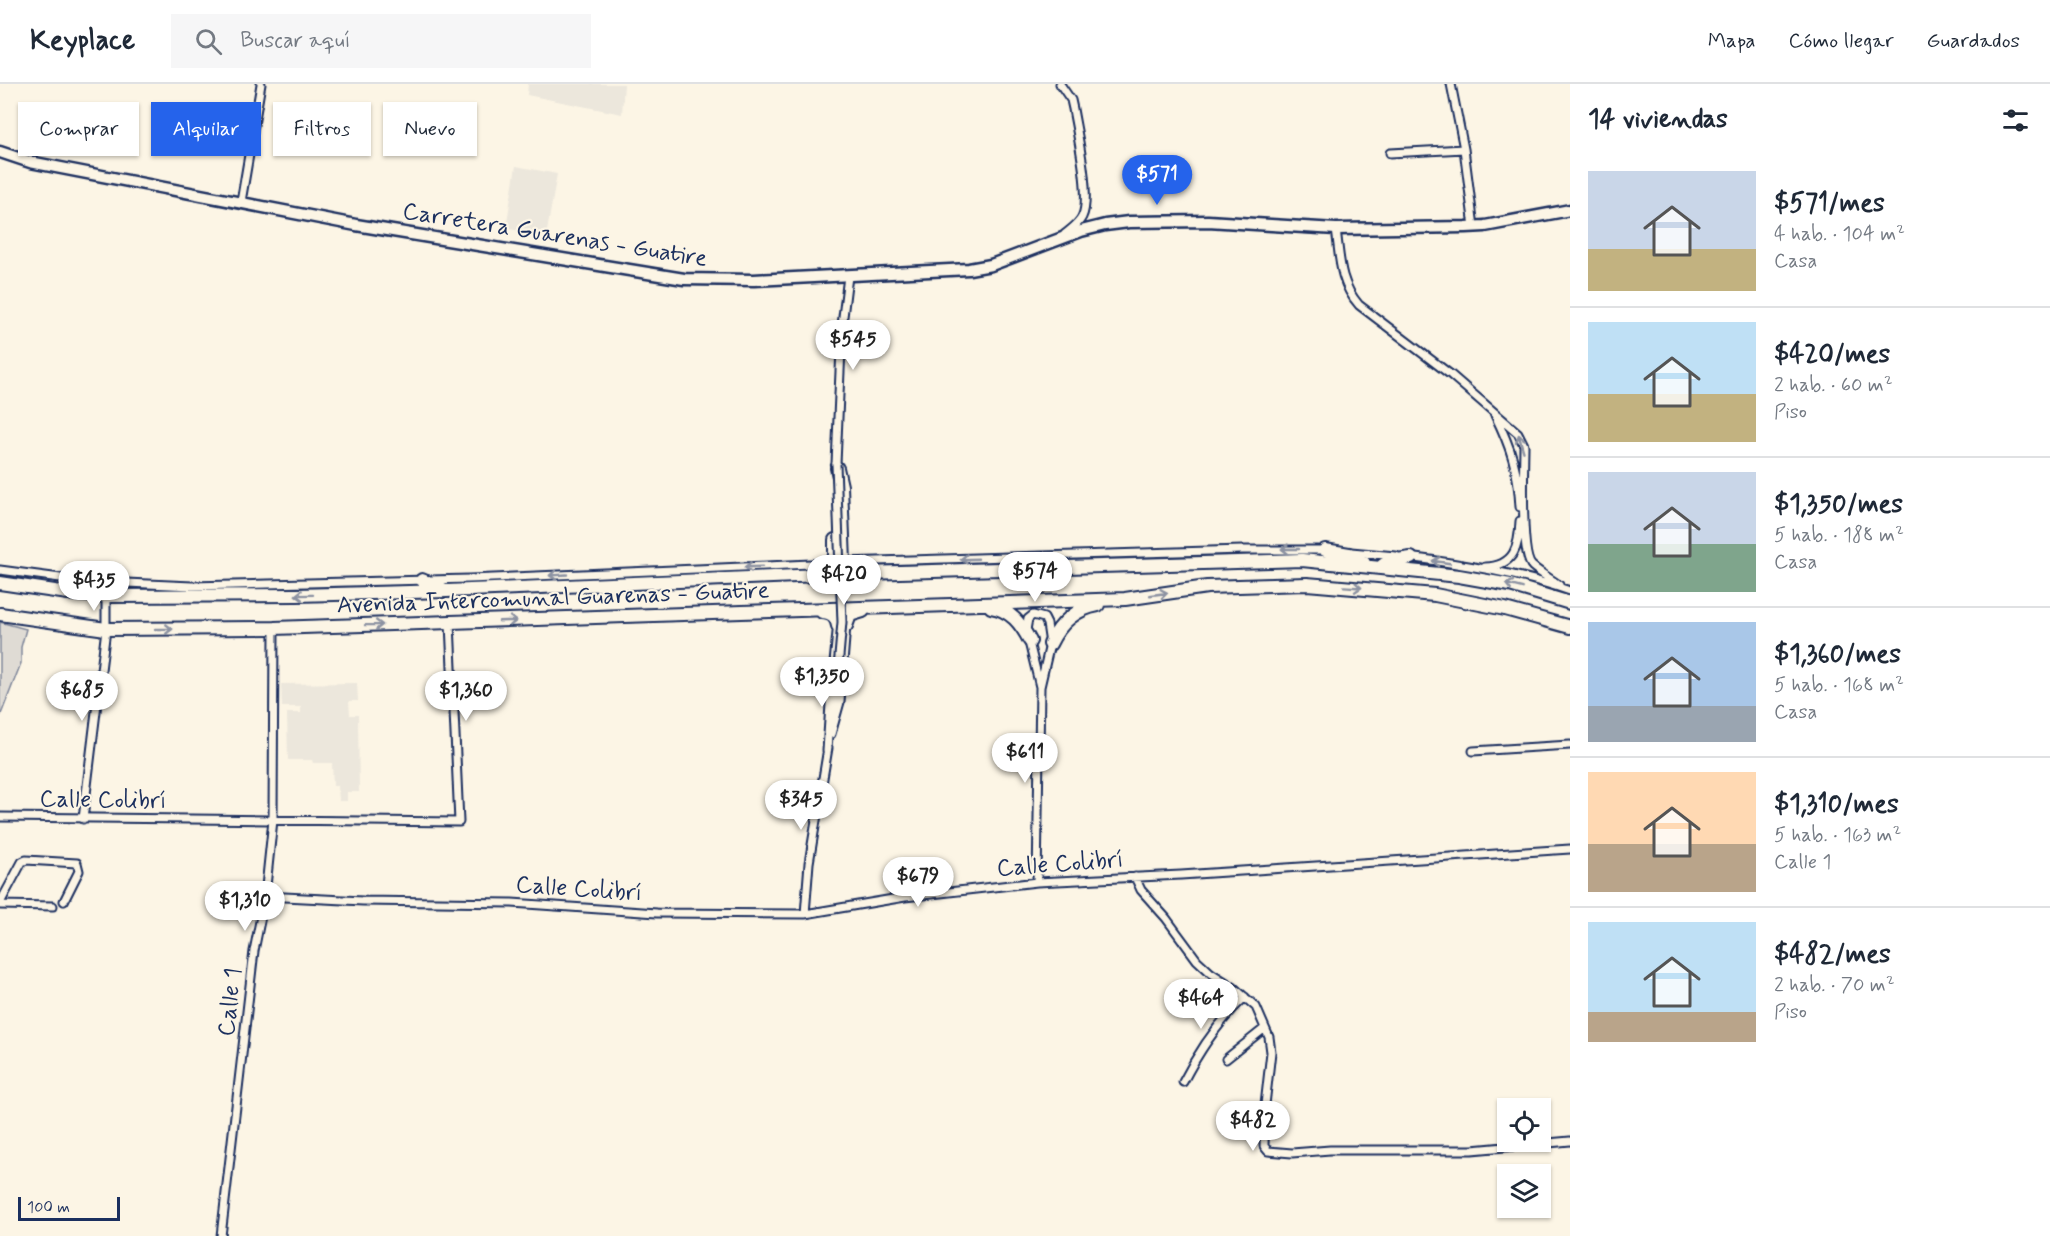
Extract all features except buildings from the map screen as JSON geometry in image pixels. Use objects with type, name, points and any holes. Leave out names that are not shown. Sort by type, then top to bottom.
[{"type":"highway","points":[[822,574],[831,571],[839,563],[833,488],[836,464]]},
{"type":"highway","points":[[1325,550],[1349,554],[1367,565]]},
{"type":"highway","points":[[1381,566],[1390,561],[1411,558]]},
{"type":"highway","name":"Avenida Intercomunal Guarenas - Guatire","points":[[0,583],[106,596],[286,595],[447,591],[822,574],[1302,560],[1381,566],[1459,576],[1510,585],[1570,603]]},
{"type":"highway","points":[[839,563],[853,570],[867,573]]},
{"type":"highway","points":[[759,578],[788,566]]},
{"type":"highway","points":[[422,580],[447,591]]},
{"type":"highway","name":"Avenida Intercomunal Guarenas - Guatire","points":[[0,614],[106,629],[274,628],[1125,599],[1207,587],[1307,584],[1435,594],[1505,609],[1570,627]]},
{"type":"highway","points":[[1050,644],[1056,630],[1063,622],[1081,610],[1125,599]]},
{"type":"highway","points":[[975,605],[998,608],[1008,613],[1017,620],[1030,642]]},
{"type":"highway","points":[[800,610],[830,614],[842,626],[850,615],[880,607]]},
{"type":"main road","name":"Carretera Guarenas - Guatire","points":[[0,153],[30,162],[367,227],[684,279],[754,280],[969,269],[991,266],[1105,225],[1149,220],[1208,221],[1336,229],[1474,227],[1570,210]]},
{"type":"street","points":[[241,202],[261,84]]},
{"type":"street","points":[[1056,241],[1075,226],[1082,217],[1086,197],[1071,100],[1060,84]]},
{"type":"street","points":[[1450,84],[1464,149],[1474,227]]},
{"type":"street","points":[[1390,153],[1464,149]]},
{"type":"street","points":[[1336,229],[1344,283],[1359,305],[1451,375],[1518,434],[1524,446],[1527,558],[1532,566],[1567,590]]},
{"type":"street","points":[[831,734],[842,622],[836,464],[842,326],[848,276]]},
{"type":"street","points":[[1471,567],[1492,566],[1507,561],[1518,548],[1520,536],[1519,493],[1514,458],[1492,410]]},
{"type":"street","name":"Avenida Intercomunal Guarenas - Guatire","points":[[0,570],[83,581],[155,586],[422,580],[1254,549],[1325,550],[1411,558],[1471,567],[1548,583],[1567,590]]},
{"type":"street","points":[[83,819],[106,629],[106,596]]},
{"type":"street","points":[[1037,882],[1040,687],[1050,644],[1044,618],[1033,615],[1028,619],[1026,630],[1040,687]]},
{"type":"street","name":"Calle Colibrí","points":[[0,818],[459,822],[450,623]]},
{"type":"street","points":[[827,751],[840,702],[842,626]]},
{"type":"street","points":[[805,914],[809,863],[827,751],[842,626]]},
{"type":"street","name":"Calle 1","points":[[221,1236],[254,951],[266,896],[273,820],[274,628]]},
{"type":"street","points":[[1473,751],[1570,745]]},
{"type":"street","name":"Calle Colibrí","points":[[266,896],[363,901],[512,903],[657,913],[805,914],[905,897],[1037,882],[1406,861],[1570,849]]},
{"type":"street","points":[[53,906],[0,904],[18,865],[26,860],[77,864],[79,871],[64,901]]},
{"type":"street","points":[[1135,877],[1146,896],[1166,918],[1197,960],[1256,1007],[1265,1028],[1271,1052],[1265,1105],[1264,1146],[1271,1152],[1472,1150],[1570,1141]]},
{"type":"street","points":[[1183,1082],[1204,1047],[1233,1008],[1245,997]]},
{"type":"street","points":[[1226,1059],[1265,1028]]},
{"type":"shaded area","points":[[528,84],[624,84],[622,114],[527,95]]},
{"type":"shaded area","points":[[516,166],[557,174],[546,237],[506,228]]},
{"type":"shaded area","points":[[0,622],[26,629],[21,647],[21,663],[0,717]]},
{"type":"shaded area","points":[[357,683],[358,701],[349,701],[350,715],[358,715],[359,792],[347,792],[347,801],[339,801],[338,786],[333,786],[332,763],[288,760],[287,713],[301,713],[301,707],[282,707],[281,684]]}]
